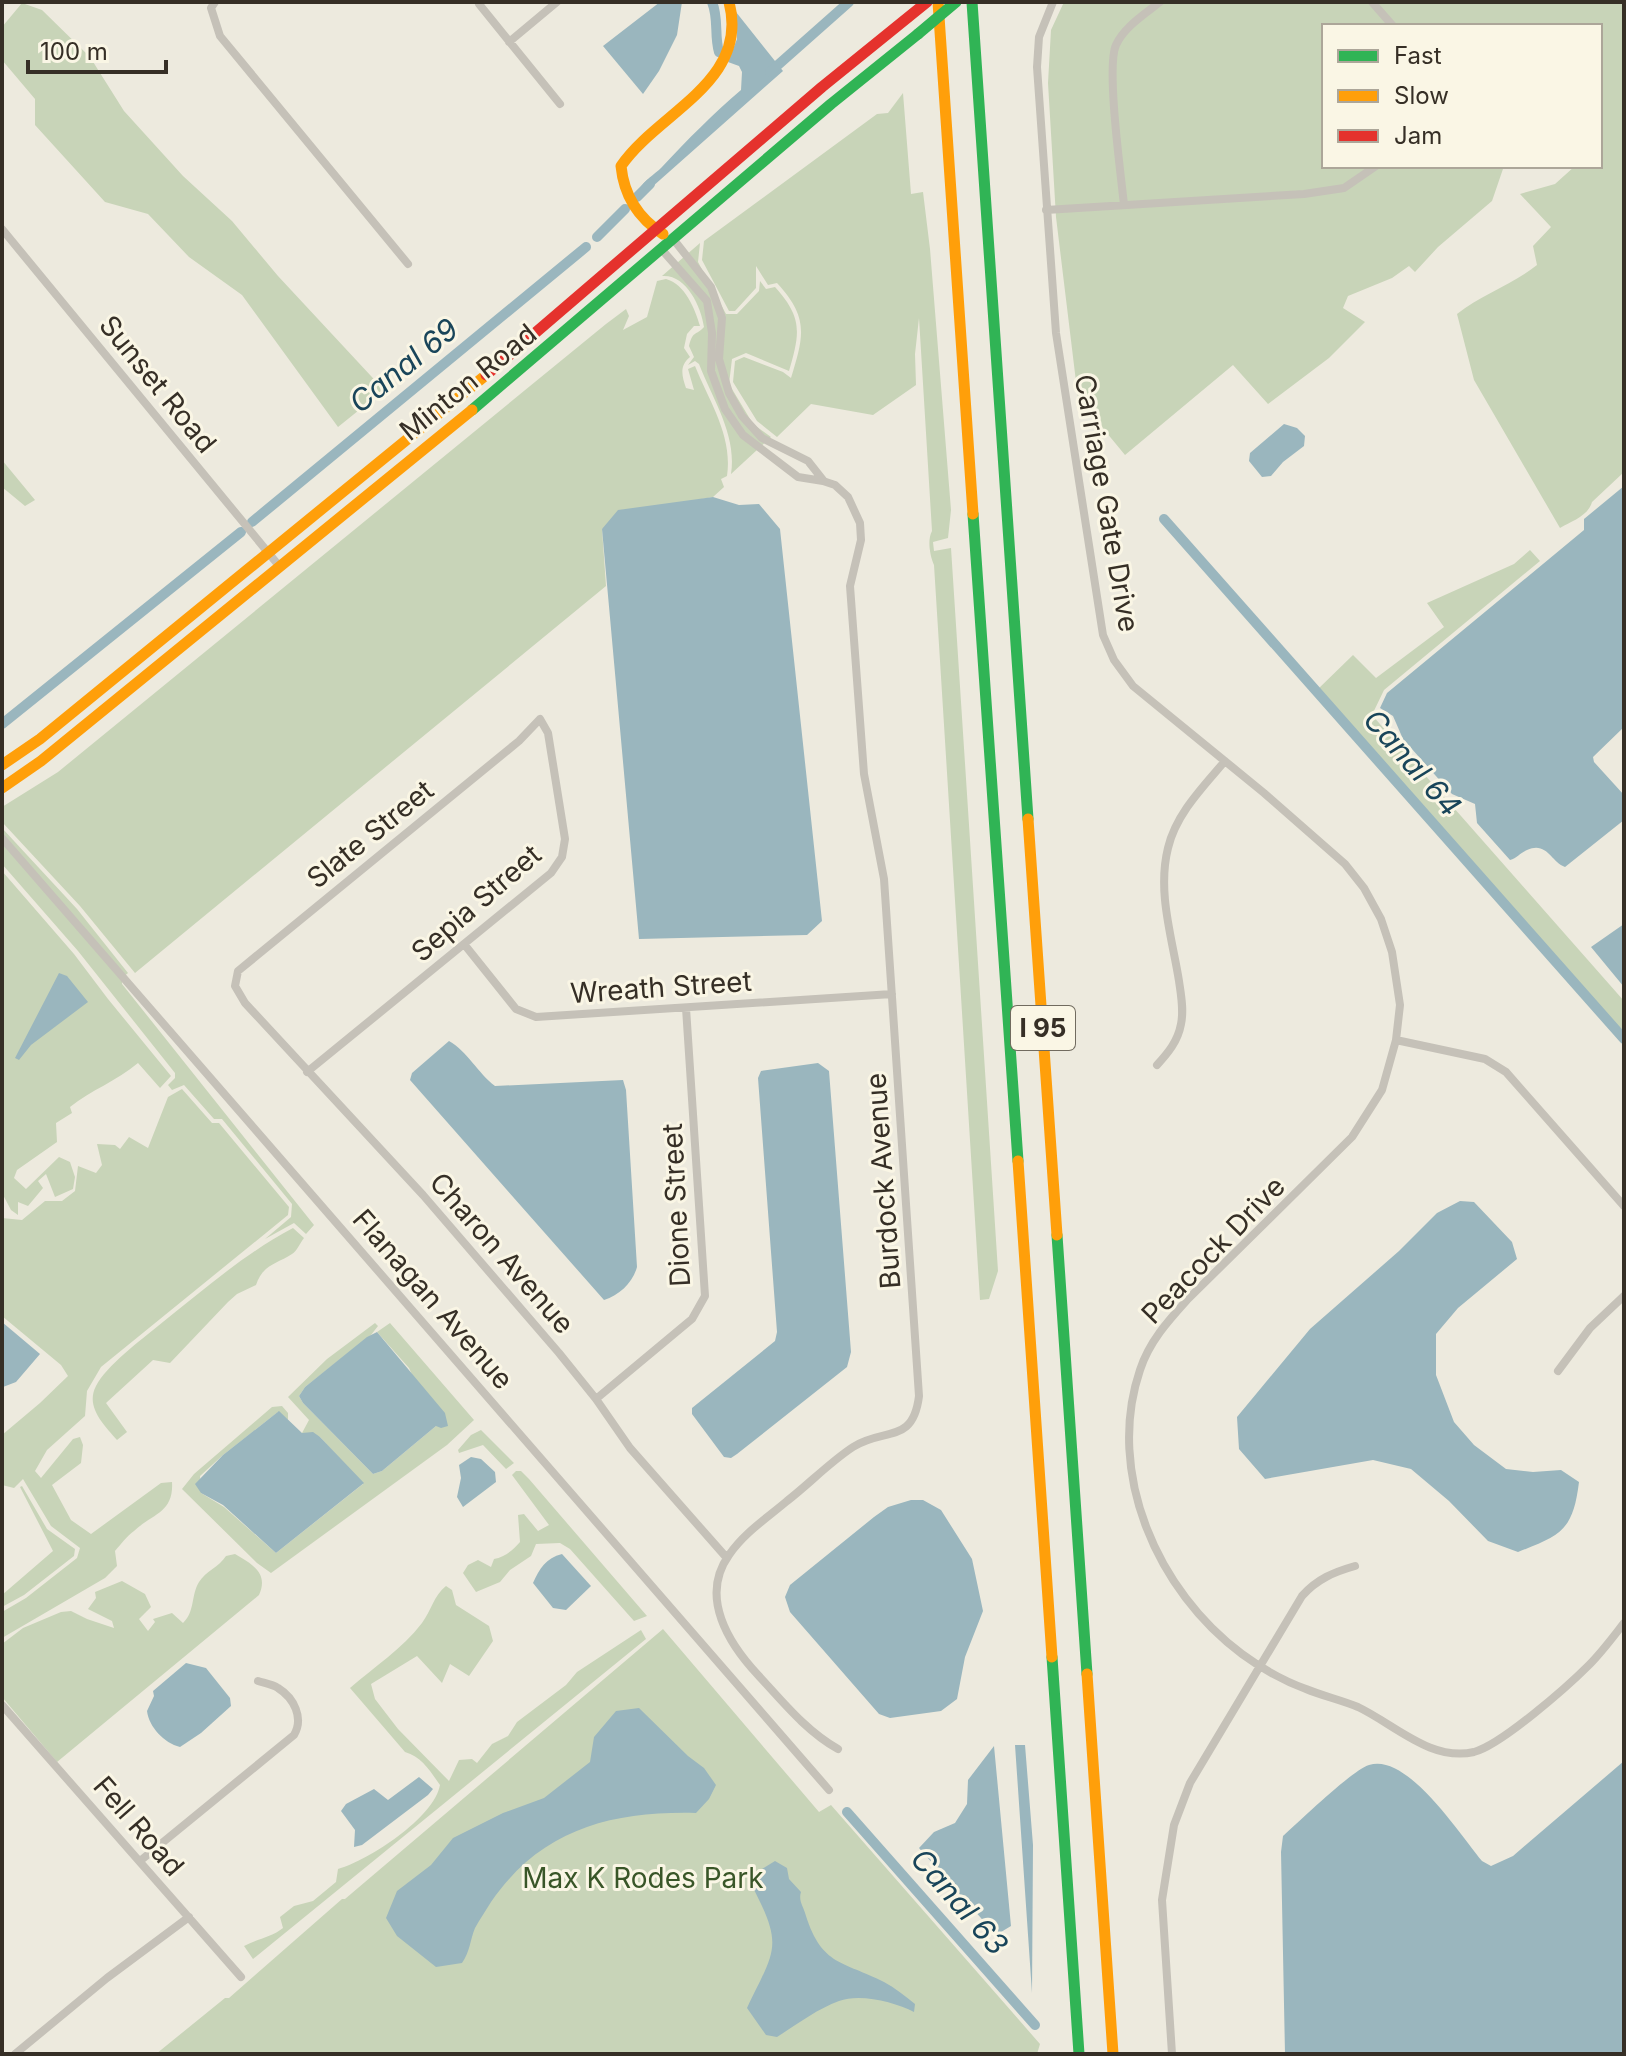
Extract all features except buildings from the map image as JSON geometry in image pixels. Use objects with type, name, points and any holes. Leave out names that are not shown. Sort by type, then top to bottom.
[{"type":"main road","name":"Minton Road","points":[[2,765],[40,739],[268,554],[658,231],[822,87],[927,2]]},
{"type":"main road","name":"I 95","points":[[938,2],[1079,2054]]},
{"type":"main road","name":"Minton Road","points":[[2,788],[41,761],[280,567],[663,251],[831,104],[956,2]]},
{"type":"main road","name":"I 95","points":[[972,2],[1113,2054]]},
{"type":"main road","points":[[674,240],[658,231],[625,193],[621,166],[632,149],[690,100],[720,67],[732,40],[730,4]]},
{"type":"main road","points":[[658,231],[663,251]]},
{"type":"street","points":[[215,2],[211,8],[220,36],[408,264]]},
{"type":"street","points":[[509,42],[557,2]]},
{"type":"street","name":"Carriage Gate Drive","points":[[1053,2],[1039,37],[1037,67],[1046,210],[1056,333],[1103,635],[1114,660],[1133,686],[1321,842],[1364,888],[1381,919],[1392,952],[1400,1005],[1396,1040]]},
{"type":"street","points":[[1124,205],[1112,68],[1116,46],[1131,26],[1160,2]]},
{"type":"street","points":[[1372,2],[1391,24]]},
{"type":"street","points":[[479,4],[560,104]]},
{"type":"street","points":[[1046,210],[1304,194],[1344,188],[1373,168]]},
{"type":"street","name":"Sunset Road","points":[[2,229],[280,567]]},
{"type":"street","name":"Burdock Avenue","points":[[674,240],[711,287],[722,318],[716,334],[711,371],[725,409],[743,435],[786,470],[798,477],[835,485],[856,508],[860,523],[861,540],[850,586],[851,601],[864,774],[884,879],[919,1396],[917,1415],[903,1430],[855,1446],[743,1538],[726,1557]]},
{"type":"street","name":"Burdock Avenue","points":[[663,251],[707,301],[729,393],[742,416],[766,440],[808,461],[823,481]]},
{"type":"street","points":[[725,409],[735,404]]},
{"type":"street","points":[[761,451],[766,440]]},
{"type":"street","points":[[786,470],[798,454]]},
{"type":"street","name":"Sepia Street","points":[[307,1072],[551,873],[562,857],[565,839],[551,748],[548,733],[540,719]]},
{"type":"street","name":"Slate Street","points":[[235,986],[238,971],[519,741],[540,719]]},
{"type":"street","points":[[1157,1065],[1176,1040],[1182,1023],[1182,1001],[1164,893],[1164,868],[1169,844],[1185,810],[1225,761]]},
{"type":"street","name":"Flanagan Avenue","points":[[2,838],[829,1790]]},
{"type":"street","name":"Wreath Street","points":[[464,944],[516,1009],[536,1017],[892,994]]},
{"type":"street","name":"Charon Avenue","points":[[235,986],[245,1003],[307,1072],[423,1195],[596,1399],[630,1448],[726,1557]]},
{"type":"street","name":"Dione Street","points":[[596,1399],[692,1319],[705,1296],[686,1008]]},
{"type":"street","points":[[1396,1040],[1485,1059],[1506,1072],[1624,1206]]},
{"type":"street","name":"Peacock Drive","points":[[1396,1040],[1382,1090],[1352,1137],[1163,1327],[1140,1370],[1130,1430],[1133,1476],[1144,1522],[1173,1583],[1199,1615],[1259,1666],[1303,1688],[1357,1707],[1429,1747],[1450,1754],[1473,1752],[1492,1745],[1512,1731],[1589,1666],[1624,1623]]},
{"type":"street","points":[[1558,1371],[1590,1328],[1624,1296]]},
{"type":"street","points":[[726,1557],[718,1581],[718,1611],[725,1633],[737,1653],[815,1736],[838,1749]]},
{"type":"street","points":[[1172,2054],[1162,1900],[1174,1825],[1190,1783],[1302,1596],[1312,1584],[1336,1571],[1355,1566]]},
{"type":"street","points":[[140,1861],[294,1735],[300,1717],[295,1708],[279,1688],[258,1681]]},
{"type":"street","name":"Fell Road","points":[[4,1710],[241,1977]]},
{"type":"street","points":[[15,2054],[107,1978],[189,1917]]},
{"type":"green space","points":[[1064,2],[1624,2],[1624,472],[1592,502],[1583,515],[1560,528],[1474,380],[1457,314],[1537,265],[1533,246],[1551,227],[1520,194],[1555,184],[1573,168],[1602,168],[1602,24],[1322,24],[1322,168],[1503,168],[1492,201],[1438,247],[1415,272],[1409,266],[1392,278],[1348,296],[1343,308],[1365,322],[1329,358],[1268,404],[1233,365],[1125,455],[1078,398],[1056,217],[1048,83],[1051,30]]},
{"type":"green space","points":[[22,3],[42,10],[90,57],[124,111],[183,176],[232,221],[278,276],[384,390],[338,427],[242,295],[189,257],[148,214],[105,202],[35,125],[35,99],[2,60],[2,27]]},
{"type":"green space","points":[[903,93],[911,194],[923,192],[930,249],[951,510],[948,538],[933,542],[934,551],[951,548],[998,1271],[989,1299],[980,1300],[934,565],[930,548],[932,531],[919,318],[916,385],[873,415],[811,404],[777,437],[757,421],[733,382],[735,361],[744,357],[791,378],[801,338],[795,307],[777,283],[768,285],[756,266],[756,288],[735,311],[729,311],[702,260],[704,241],[877,114],[888,113]]},
{"type":"green space","points":[[700,243],[698,262],[726,314],[737,314],[759,291],[760,281],[766,289],[775,287],[791,308],[797,326],[789,371],[746,353],[732,359],[729,384],[753,424],[771,437],[731,474],[730,445],[722,418],[699,364],[695,361],[688,365],[694,357],[690,341],[704,327],[700,310],[685,286],[678,280],[662,276]]},
{"type":"green space","points":[[666,279],[684,292],[700,326],[694,326],[687,334],[684,348],[690,357],[684,364],[683,375],[686,388],[694,390],[688,369],[695,366],[718,419],[728,461],[727,476],[721,479],[724,487],[713,497],[602,529],[606,586],[135,973],[80,906],[2,822],[2,807],[58,772],[606,324],[626,309],[629,316],[623,330],[647,317],[657,281]]},
{"type":"green space","points":[[2,460],[35,500],[25,506],[2,487]]},
{"type":"green space","points":[[1530,550],[1540,561],[1384,690],[1372,715],[1624,1001],[1624,1040],[1316,691],[1353,655],[1376,678],[1444,627],[1427,603],[1514,564]]},
{"type":"green space","points":[[2,828],[77,909],[128,973],[122,978],[122,984],[314,1225],[306,1234],[294,1223],[265,1239],[291,1217],[292,1204],[222,1119],[214,1119],[184,1085],[172,1090],[168,1085],[175,1078],[175,1073],[78,951],[2,864]]},
{"type":"green space","points":[[2,871],[74,954],[171,1076],[160,1088],[138,1063],[70,1107],[72,1113],[56,1123],[57,1142],[17,1170],[14,1178],[26,1189],[59,1157],[70,1162],[75,1177],[73,1189],[55,1197],[46,1174],[38,1181],[43,1188],[28,1206],[18,1202],[18,1215],[11,1210],[2,1193]]},
{"type":"green space","points":[[182,1089],[212,1123],[219,1123],[289,1207],[288,1215],[101,1367],[87,1391],[85,1416],[47,1450],[35,1471],[41,1478],[73,1439],[80,1437],[83,1445],[81,1463],[52,1485],[71,1520],[91,1534],[161,1483],[172,1482],[172,1492],[166,1507],[131,1533],[115,1551],[117,1566],[105,1578],[2,1638],[2,1612],[26,1598],[77,1558],[80,1548],[51,1526],[23,1479],[14,1488],[2,1485],[2,1435],[68,1376],[61,1365],[2,1316],[2,1218],[22,1220],[45,1201],[62,1201],[75,1191],[78,1166],[96,1173],[102,1165],[97,1144],[115,1145],[120,1149],[129,1137],[148,1148],[168,1097]]},
{"type":"green space","points":[[293,1228],[304,1238],[294,1253],[267,1269],[256,1285],[237,1294],[170,1363],[153,1360],[106,1403],[127,1432],[117,1440],[94,1408],[93,1394],[101,1378],[134,1346],[224,1274],[257,1249]]},
{"type":"green space","points":[[375,1323],[378,1326],[371,1335],[305,1387],[299,1396],[373,1474],[382,1471],[436,1426],[409,1368],[377,1332],[390,1323],[474,1420],[447,1445],[271,1573],[182,1489],[194,1474],[272,1407],[282,1406],[288,1413],[288,1420],[278,1412],[223,1455],[200,1476],[201,1493],[224,1507],[276,1553],[363,1484],[320,1437],[302,1433],[309,1420],[288,1397],[327,1359]]},
{"type":"green space","points":[[481,1430],[514,1463],[506,1469],[483,1445],[459,1453],[458,1450],[471,1435]]},
{"type":"green space","points":[[521,1471],[529,1479],[647,1616],[634,1621],[570,1549],[560,1543],[536,1544],[531,1556],[510,1570],[500,1582],[476,1592],[463,1573],[468,1565],[478,1560],[491,1567],[494,1559],[505,1555],[520,1542],[518,1515],[524,1514],[538,1531],[549,1525],[512,1475]]},
{"type":"green space","points":[[22,1486],[47,1529],[75,1549],[74,1556],[24,1595],[2,1607],[2,1595],[53,1551]]},
{"type":"green space","points":[[235,1554],[260,1575],[262,1587],[259,1595],[57,1762],[2,1697],[2,1644],[23,1628],[61,1612],[71,1611],[114,1628],[112,1621],[88,1609],[96,1598],[95,1592],[122,1581],[145,1594],[151,1607],[139,1619],[148,1631],[155,1622],[153,1619],[172,1613],[183,1623],[199,1582],[226,1556]]},
{"type":"green space","points":[[446,1586],[452,1590],[456,1605],[489,1626],[493,1641],[469,1676],[450,1664],[442,1683],[417,1656],[371,1684],[375,1699],[398,1729],[449,1781],[459,1760],[472,1759],[477,1763],[492,1744],[508,1736],[517,1722],[566,1685],[577,1672],[641,1630],[646,1639],[253,1959],[244,1946],[283,1928],[280,1917],[294,1906],[313,1901],[336,1882],[338,1869],[366,1857],[398,1836],[426,1811],[435,1798],[440,1785],[429,1770],[416,1757],[405,1752],[350,1688],[414,1632]]},
{"type":"green space","name":"Max K Rodes Park","points":[[663,1629],[819,1812],[831,1805],[1040,2044],[1037,2054],[156,2054],[225,1998],[229,1998]]},
{"type":"water","points":[[660,2],[682,2],[677,35],[643,94],[603,46]]},
{"type":"water","points":[[736,12],[783,71],[643,195],[639,190],[644,183],[741,90],[742,72],[739,66],[728,62],[737,39]]},
{"type":"water","points":[[1284,424],[1297,428],[1305,436],[1304,446],[1271,476],[1262,477],[1249,461],[1250,453]]},
{"type":"water","points":[[1624,486],[1624,727],[1593,757],[1624,795],[1624,820],[1565,867],[1539,848],[1527,850],[1510,860],[1477,823],[1475,804],[1452,794],[1403,739],[1393,716],[1380,708],[1387,693],[1584,530],[1584,519]]},
{"type":"water","points":[[713,497],[739,505],[759,504],[780,529],[822,921],[807,935],[639,939],[602,529],[618,510]]},
{"type":"water","points":[[1624,924],[1624,987],[1591,947]]},
{"type":"water","points":[[59,973],[67,976],[88,1002],[31,1045],[19,1060],[15,1058]]},
{"type":"water","points":[[449,1041],[495,1086],[623,1080],[637,1267],[629,1283],[615,1295],[604,1300],[410,1080],[412,1073]]},
{"type":"water","points":[[818,1063],[829,1071],[851,1352],[847,1367],[737,1454],[731,1458],[724,1457],[692,1414],[692,1408],[775,1341],[777,1332],[758,1078],[761,1071]]},
{"type":"water","points":[[1460,1201],[1474,1202],[1512,1242],[1517,1259],[1458,1308],[1436,1334],[1436,1375],[1454,1422],[1474,1445],[1506,1469],[1533,1472],[1561,1470],[1579,1482],[1573,1511],[1562,1529],[1545,1541],[1518,1552],[1488,1541],[1449,1501],[1411,1469],[1373,1460],[1265,1479],[1239,1449],[1237,1417],[1310,1329],[1399,1251],[1437,1213]]},
{"type":"water","points":[[2,1322],[40,1354],[16,1382],[3,1387]]},
{"type":"water","points":[[377,1332],[445,1413],[448,1426],[436,1426],[382,1471],[373,1474],[299,1396],[305,1387]]},
{"type":"water","points":[[279,1411],[302,1433],[313,1432],[320,1437],[364,1483],[276,1553],[223,1505],[201,1493],[195,1484],[223,1455]]},
{"type":"water","points":[[471,1457],[481,1459],[495,1472],[496,1482],[463,1507],[457,1497],[461,1478],[459,1465]]},
{"type":"water","points":[[923,1500],[941,1510],[972,1559],[983,1611],[965,1657],[957,1699],[941,1711],[890,1718],[879,1714],[790,1612],[785,1597],[790,1585],[874,1517],[888,1507]]},
{"type":"water","points":[[562,1554],[591,1586],[566,1610],[553,1608],[533,1583],[544,1565]]},
{"type":"water","points":[[186,1663],[206,1668],[230,1698],[231,1706],[180,1747],[158,1734],[147,1711],[153,1691]]},
{"type":"water","points":[[639,1708],[704,1768],[716,1785],[709,1799],[696,1813],[665,1813],[607,1821],[556,1841],[532,1857],[491,1902],[475,1928],[462,1963],[436,1967],[397,1936],[386,1918],[397,1891],[431,1865],[453,1838],[503,1813],[544,1798],[590,1762],[594,1737],[616,1711]]},
{"type":"water","points":[[1015,1745],[1025,1745],[1033,1845],[1032,1993]]},
{"type":"water","points":[[994,1746],[1011,1926],[996,1935],[919,1848],[934,1832],[955,1823],[967,1804],[968,1780]]},
{"type":"water","points":[[1624,1761],[1624,2054],[1285,2054],[1283,1836],[1326,1797],[1361,1769],[1384,1764],[1400,1771],[1432,1798],[1482,1861],[1491,1866],[1513,1856]]},
{"type":"water","points":[[419,1777],[433,1789],[428,1795],[362,1845],[354,1847],[355,1830],[341,1811],[346,1804],[374,1789],[388,1800]]},
{"type":"water","points":[[775,1861],[787,1868],[789,1879],[801,1892],[812,1932],[827,1953],[896,1989],[915,2004],[914,2012],[877,2000],[847,1999],[823,2008],[777,2037],[766,2035],[747,2008],[772,1948],[769,1922],[752,1886],[762,1869]]},
{"type":"waterway","points":[[712,2],[719,52]]},
{"type":"waterway","name":"Canal 69","points":[[770,72],[849,2]]},
{"type":"waterway","name":"Canal 69","points":[[637,197],[650,184]]},
{"type":"waterway","name":"Canal 69","points":[[597,237],[625,209]]},
{"type":"waterway","name":"Canal 69","points":[[252,522],[586,247]]},
{"type":"waterway","name":"Canal 64","points":[[1164,519],[1624,1039]]},
{"type":"waterway","name":"Canal 69","points":[[2,724],[241,532]]},
{"type":"waterway","name":"Canal 63","points":[[847,1812],[1035,2025]]},
{"type":"traffic: fast","points":[[918,34],[956,2]]},
{"type":"traffic: fast","points":[[972,2],[1028,819]]},
{"type":"traffic: fast","points":[[472,410],[831,104],[918,34]]},
{"type":"traffic: fast","points":[[973,514],[1018,1161]]},
{"type":"traffic: fast","points":[[1057,1235],[1087,1674]]},
{"type":"traffic: fast","points":[[1052,1657],[1079,2054]]},
{"type":"traffic: slow","points":[[663,234],[646,221],[634,205],[625,187],[621,166],[714,75],[726,54],[732,30],[729,2]]},
{"type":"traffic: slow","points":[[938,2],[973,514]]},
{"type":"traffic: slow","points":[[2,765],[40,739],[486,375]]},
{"type":"traffic: slow","points":[[2,788],[41,761],[472,410]]},
{"type":"traffic: slow","points":[[1028,819],[1057,1235]]},
{"type":"traffic: slow","points":[[1018,1161],[1052,1657]]},
{"type":"traffic: slow","points":[[1087,1674],[1113,2054]]},
{"type":"traffic: jam","points":[[486,375],[822,87],[927,2]]}]
